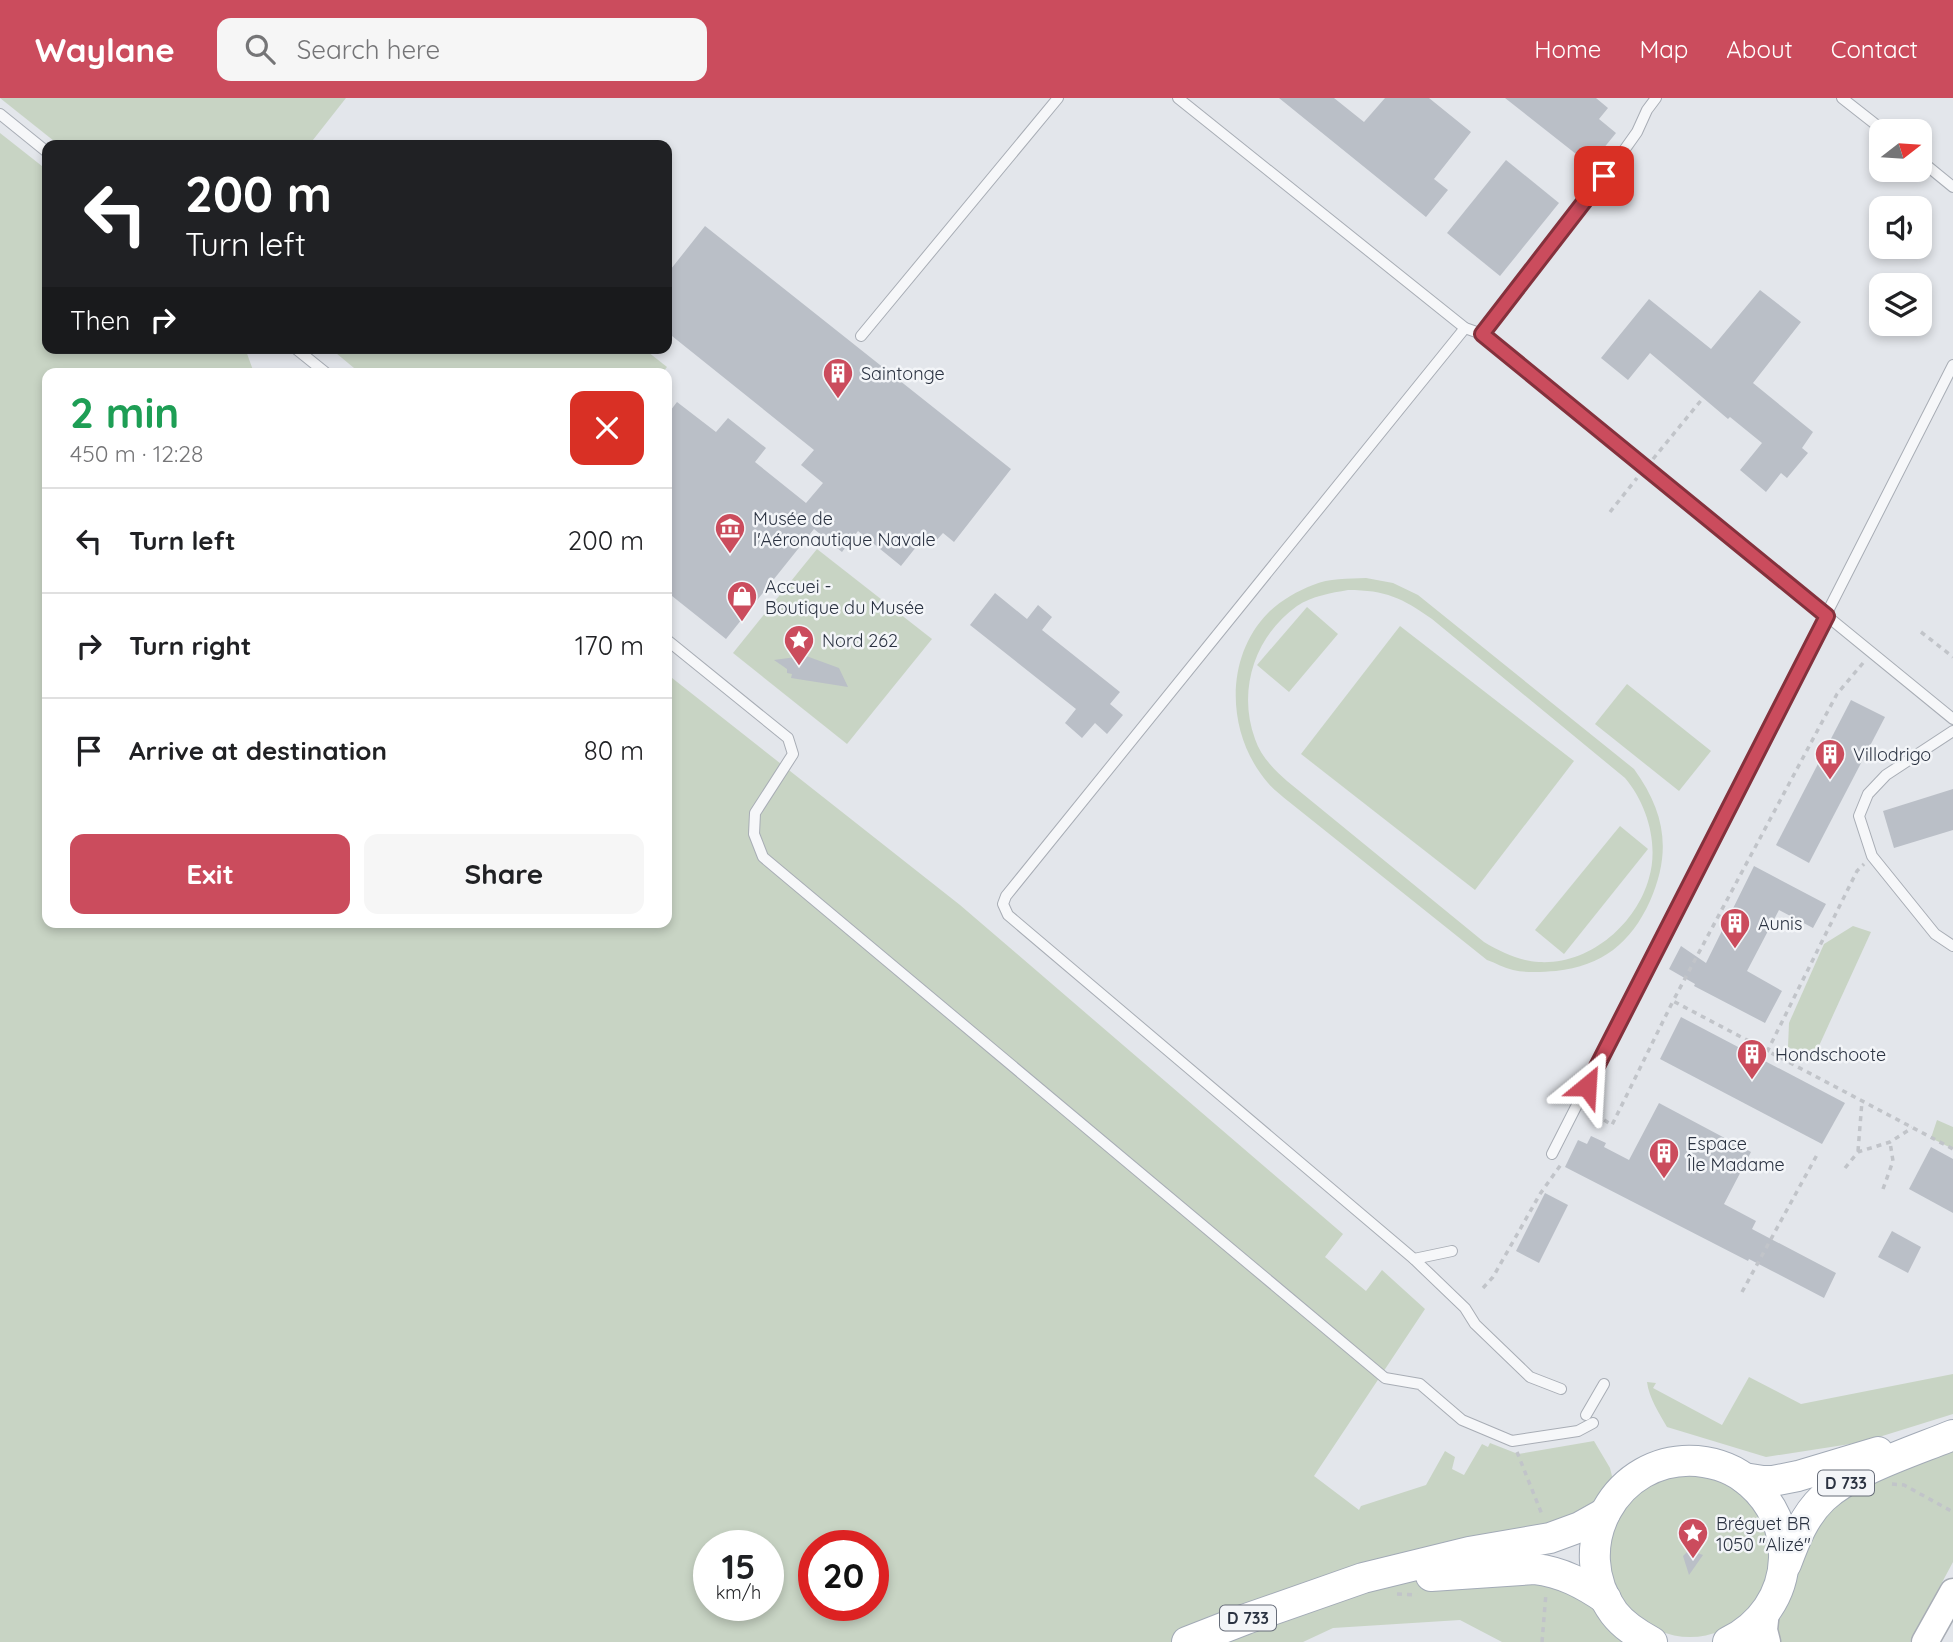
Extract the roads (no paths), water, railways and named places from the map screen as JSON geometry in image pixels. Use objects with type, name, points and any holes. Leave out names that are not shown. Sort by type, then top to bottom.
[{"type":"main road","name":"D 733","points":[[1744,1478],[1773,1481],[1798,1476],[1865,1455],[1953,1435]]},
{"type":"main road","name":"D 733","points":[[1782,1577],[1796,1536],[1806,1518],[1823,1498],[1870,1470],[1953,1435]]},
{"type":"main road","points":[[1652,1642],[1625,1625],[1606,1599],[1597,1575],[1597,1537],[1605,1513],[1628,1483],[1647,1470],[1670,1463],[1692,1461],[1724,1467],[1744,1478],[1762,1495],[1780,1527],[1784,1552],[1782,1577],[1776,1595],[1752,1627],[1728,1642]]},
{"type":"main road","name":"D 733","points":[[1188,1642],[1363,1578],[1469,1552],[1550,1538],[1580,1527],[1605,1513]]},
{"type":"main road","name":"D 733","points":[[1310,1598],[1418,1577],[1535,1569],[1548,1570],[1571,1578],[1606,1599]]},
{"type":"street","points":[[1925,1642],[1953,1592]]},
{"type":"street","points":[[1766,1611],[1764,1630],[1767,1642]]},
{"type":"lane","points":[[861,336],[1058,98]]},
{"type":"lane","points":[[1178,98],[1465,328],[1482,334],[1953,719]]},
{"type":"lane","points":[[1482,334],[1620,156],[1656,98]]},
{"type":"lane","points":[[1842,98],[1869,119]]},
{"type":"lane","points":[[0,114],[42,148]]},
{"type":"lane","points":[[1932,170],[1953,187]]},
{"type":"lane","points":[[1465,328],[1006,896],[1003,904],[1008,915],[1018,924],[1414,1259],[1530,1377],[1561,1389]]},
{"type":"lane","points":[[302,354],[320,368]]},
{"type":"lane","points":[[1552,1154],[1953,365]]},
{"type":"lane","points":[[672,644],[789,738],[793,754],[755,813],[754,834],[763,857],[1385,1378],[1420,1384],[1462,1420],[1512,1441],[1578,1431],[1589,1419],[1604,1384]]},
{"type":"lane","points":[[1953,731],[1885,775],[1868,794],[1859,816],[1872,856],[1935,934],[1953,946]]},
{"type":"lane","points":[[1414,1259],[1452,1251]]},
{"type":"place","name":"Saintonge","points":[[838,400]]},
{"type":"place","name":"Musée de l'Aéronautique Navale","points":[[730,555]]},
{"type":"place","name":"Accuei - Boutique du Musée","points":[[742,623]]},
{"type":"place","name":"Nord 262","points":[[799,667]]},
{"type":"place","name":"Villodrigo","points":[[1830,781]]},
{"type":"place","name":"Aunis","points":[[1735,950]]},
{"type":"place","name":"Hondschoote","points":[[1752,1081]]},
{"type":"place","name":"Espace Île Madame","points":[[1664,1180]]},
{"type":"place","name":"Bréguet BR 1050 \"Alizé\"","points":[[1693,1560]]}]
